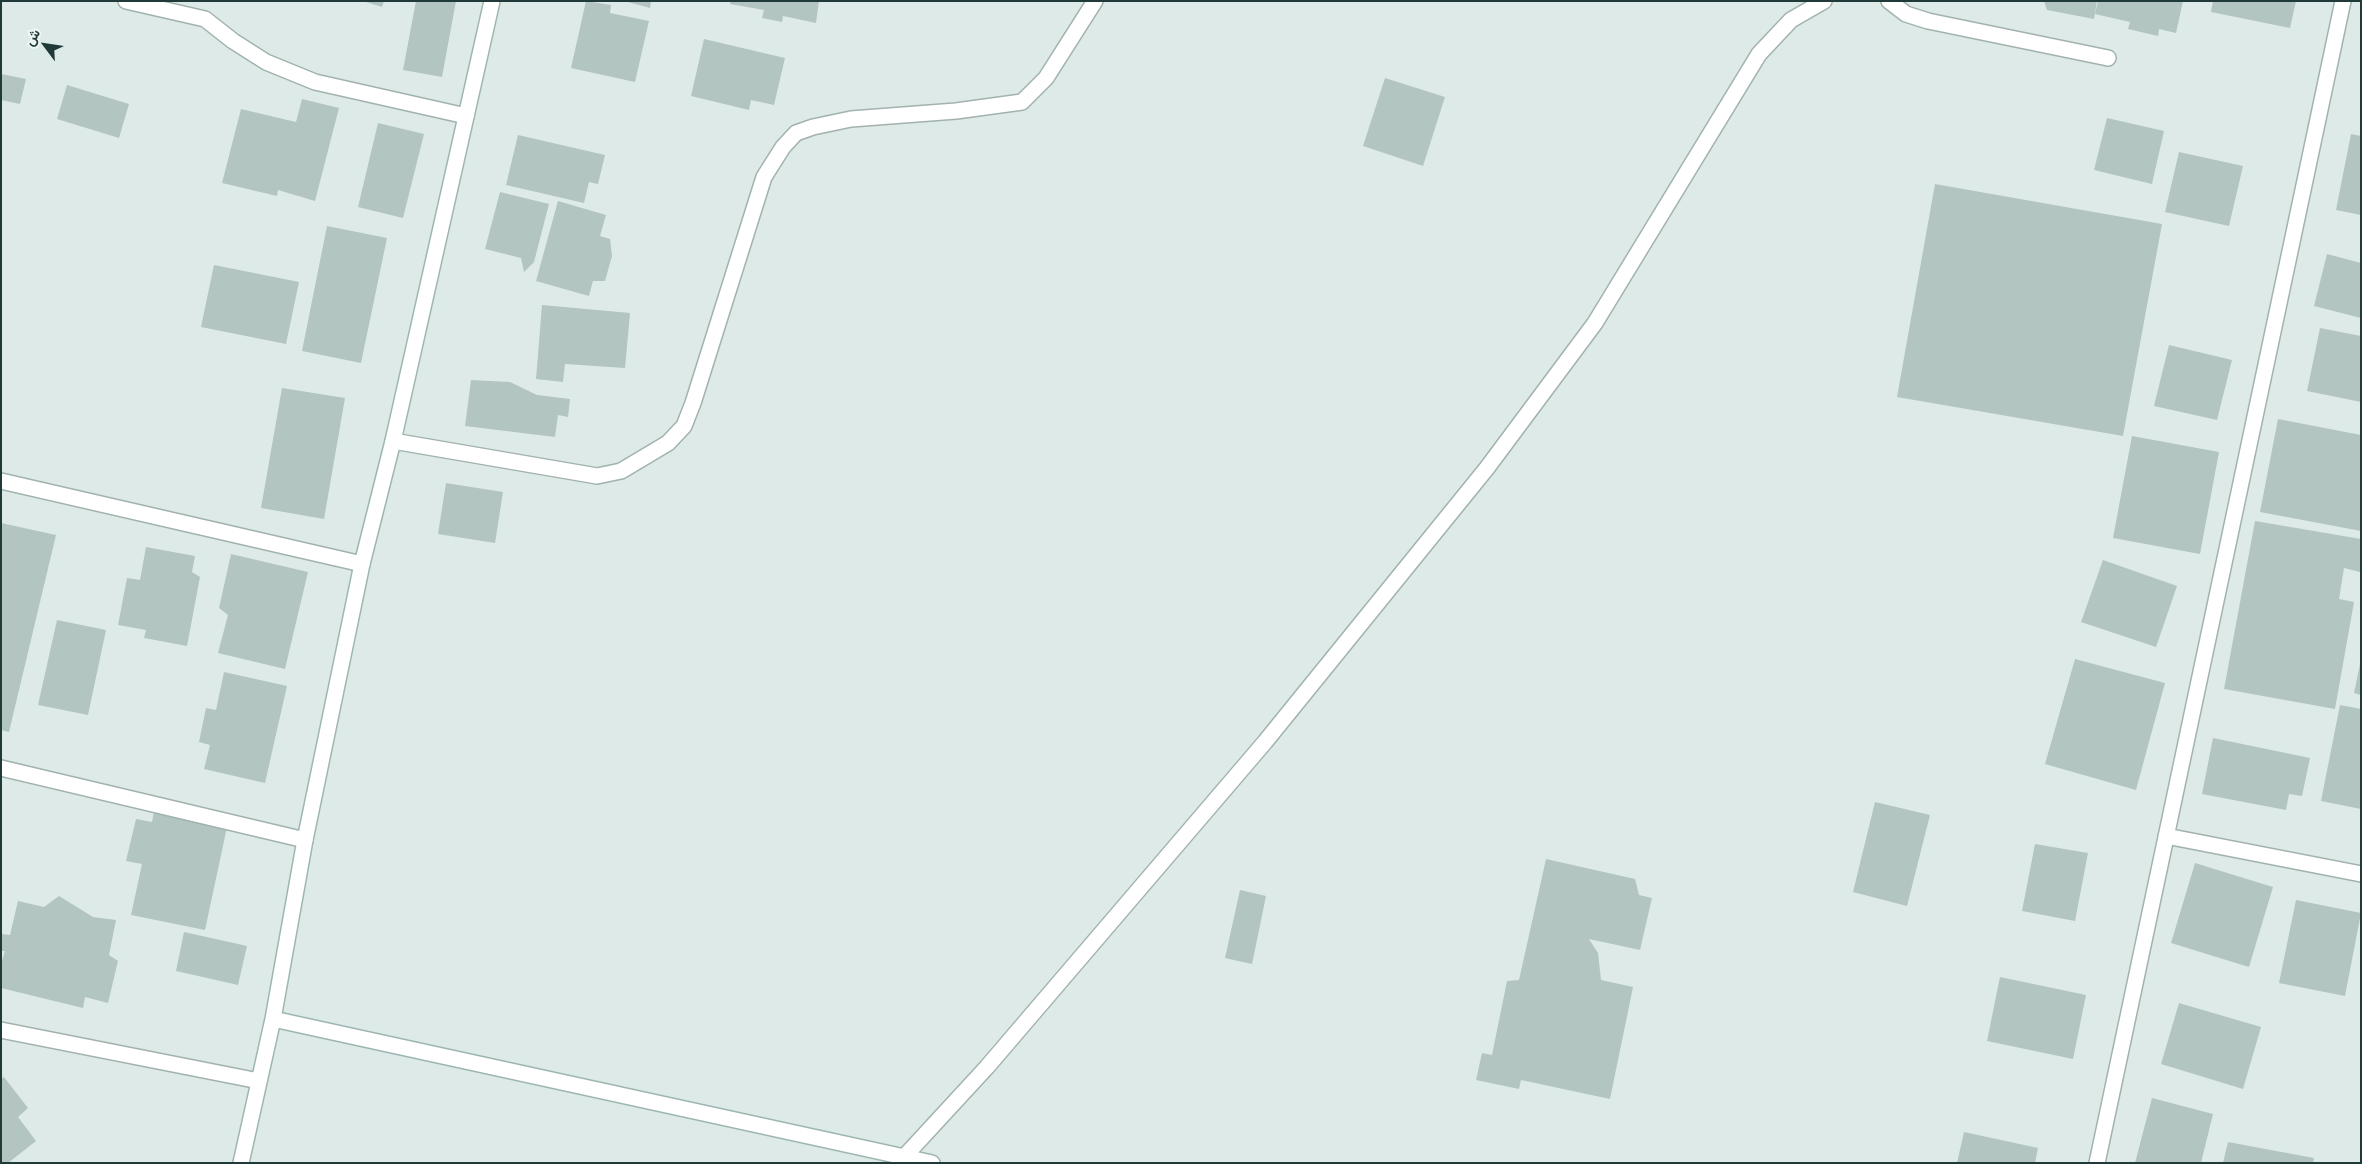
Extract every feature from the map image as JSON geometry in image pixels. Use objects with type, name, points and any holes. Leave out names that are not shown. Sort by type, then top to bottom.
[{"type":"street","points":[[126,1],[205,19],[266,62],[315,82],[466,116]]},
{"type":"street","points":[[242,1163],[272,1019],[305,840],[362,564],[393,441],[492,1]]},
{"type":"street","points":[[393,441],[596,476],[621,471],[662,446],[684,426],[764,177],[782,147],[796,133],[813,127],[851,119],[956,111],[1022,102],[1046,78],[1095,1]]},
{"type":"street","points":[[904,1157],[987,1067],[1265,742],[1487,468],[1596,323],[1759,54],[1791,20],[1824,1]]},
{"type":"street","points":[[1889,1],[1906,14],[1928,21],[2108,58]]},
{"type":"street","points":[[2097,1163],[2343,1]]},
{"type":"street","points":[[1,481],[362,564]]},
{"type":"street","points":[[1,768],[305,840]]},
{"type":"street","points":[[2166,836],[2361,874]]},
{"type":"street","points":[[272,1019],[932,1163]]},
{"type":"street","points":[[1,1030],[259,1082]]},
{"type":"building","points":[[363,1],[384,1],[382,7]]},
{"type":"building","points":[[416,1],[456,1],[442,77],[403,70]]},
{"type":"building","points":[[586,1],[611,5],[610,13],[649,21],[635,82],[571,68]]},
{"type":"building","points":[[624,1],[651,1],[650,8]]},
{"type":"building","points":[[731,1],[819,1],[816,23],[783,16],[782,22],[762,18],[764,10],[730,4]]},
{"type":"building","points":[[2044,1],[2097,1],[2094,19],[2047,10]]},
{"type":"building","points":[[2098,1],[2183,1],[2176,33],[2159,29],[2158,36],[2128,29],[2130,22],[2095,14]]},
{"type":"building","points":[[2213,1],[2296,1],[2290,28],[2211,12]]},
{"type":"building","points":[[704,39],[785,58],[774,105],[751,100],[749,110],[691,96]]},
{"type":"building","points":[[1,74],[26,79],[20,104],[1,100]]},
{"type":"building","points":[[1385,78],[1445,97],[1423,166],[1363,146]]},
{"type":"building","points":[[67,85],[129,104],[119,138],[57,119]]},
{"type":"building","points":[[302,99],[339,108],[315,201],[278,190],[277,196],[222,183],[241,109],[296,122]]},
{"type":"building","points":[[2107,118],[2164,131],[2152,184],[2094,170]]},
{"type":"building","points":[[378,123],[424,134],[403,218],[358,207]]},
{"type":"building","points":[[2351,134],[2361,136],[2361,215],[2336,210]]},
{"type":"building","points":[[518,135],[605,155],[598,184],[589,182],[584,203],[506,185]]},
{"type":"building","points":[[2179,152],[2243,166],[2229,226],[2165,212]]},
{"type":"building","points":[[1935,184],[2162,224],[2123,436],[1897,397]]},
{"type":"building","points":[[500,192],[549,204],[534,262],[524,272],[521,258],[485,249]]},
{"type":"building","points":[[558,201],[606,215],[600,236],[610,239],[612,256],[605,281],[593,281],[589,296],[536,281]]},
{"type":"building","points":[[327,226],[387,238],[361,363],[302,351]]},
{"type":"building","points":[[2327,254],[2361,263],[2361,318],[2314,306]]},
{"type":"building","points":[[214,265],[299,282],[286,344],[201,327]]},
{"type":"building","points":[[542,305],[630,313],[625,368],[565,364],[563,382],[536,379]]},
{"type":"building","points":[[2320,328],[2361,336],[2361,402],[2307,391]]},
{"type":"building","points":[[2169,345],[2232,360],[2217,420],[2154,406]]},
{"type":"building","points":[[471,380],[510,382],[537,395],[570,399],[568,417],[558,415],[555,437],[465,426]]},
{"type":"building","points":[[282,388],[345,398],[324,519],[261,508]]},
{"type":"building","points":[[2278,419],[2361,435],[2361,531],[2260,512]]},
{"type":"building","points":[[2132,436],[2219,452],[2200,554],[2113,538]]},
{"type":"building","points":[[446,483],[503,492],[495,543],[438,534]]},
{"type":"building","points":[[2255,521],[2361,539],[2360,572],[2344,568],[2339,599],[2354,602],[2335,709],[2224,689]]},
{"type":"building","points":[[1,523],[56,535],[9,732],[1,730]]},
{"type":"building","points":[[146,547],[195,556],[192,572],[200,577],[187,646],[144,638],[146,630],[118,625],[127,578],[140,580]]},
{"type":"building","points":[[231,554],[308,572],[285,669],[218,653],[228,615],[219,608]]},
{"type":"building","points":[[2103,560],[2177,586],[2156,647],[2081,622]]},
{"type":"building","points":[[57,620],[106,630],[88,715],[38,705]]},
{"type":"building","points":[[2075,659],[2165,683],[2136,790],[2045,764]]},
{"type":"building","points":[[2361,664],[2361,695],[2354,693]]},
{"type":"building","points":[[224,672],[287,686],[265,783],[204,769],[210,745],[199,742],[206,708],[216,710]]},
{"type":"building","points":[[2340,705],[2361,709],[2361,809],[2321,801]]},
{"type":"building","points":[[2213,738],[2310,758],[2302,796],[2289,794],[2286,810],[2202,794]]},
{"type":"building","points":[[1875,802],[1930,815],[1907,906],[1853,892]]},
{"type":"building","points":[[154,812],[227,827],[205,930],[131,915],[142,864],[126,861],[136,819],[152,822]]},
{"type":"building","points":[[2035,844],[2088,853],[2075,921],[2022,911]]},
{"type":"building","points":[[1546,859],[1635,879],[1639,895],[1652,898],[1640,950],[1589,939],[1598,953],[1601,980],[1633,987],[1610,1099],[1521,1080],[1519,1089],[1476,1080],[1482,1053],[1492,1055],[1507,981],[1519,980]]},
{"type":"building","points":[[2195,863],[2273,887],[2249,967],[2171,943]]},
{"type":"building","points":[[1240,890],[1266,896],[1252,964],[1225,958]]},
{"type":"building","points":[[59,896],[93,917],[116,920],[109,955],[118,961],[108,1003],[85,997],[83,1008],[1,988],[1,964],[5,951],[1,951],[1,934],[10,935],[18,901],[44,907]]},
{"type":"building","points":[[2296,900],[2361,913],[2345,996],[2279,983]]},
{"type":"building","points":[[184,932],[247,946],[238,985],[176,971]]},
{"type":"building","points":[[2000,977],[2086,995],[2073,1059],[1987,1041]]},
{"type":"building","points":[[2179,1003],[2261,1027],[2243,1089],[2161,1064]]},
{"type":"building","points":[[4,1077],[28,1108],[18,1117],[36,1141],[8,1163],[1,1163],[1,1079]]},
{"type":"building","points":[[2152,1098],[2213,1114],[2201,1163],[2135,1163]]},
{"type":"building","points":[[1964,1132],[2038,1148],[2035,1163],[1957,1163]]},
{"type":"building","points":[[2228,1142],[2314,1158],[2313,1163],[2223,1163]]}]
